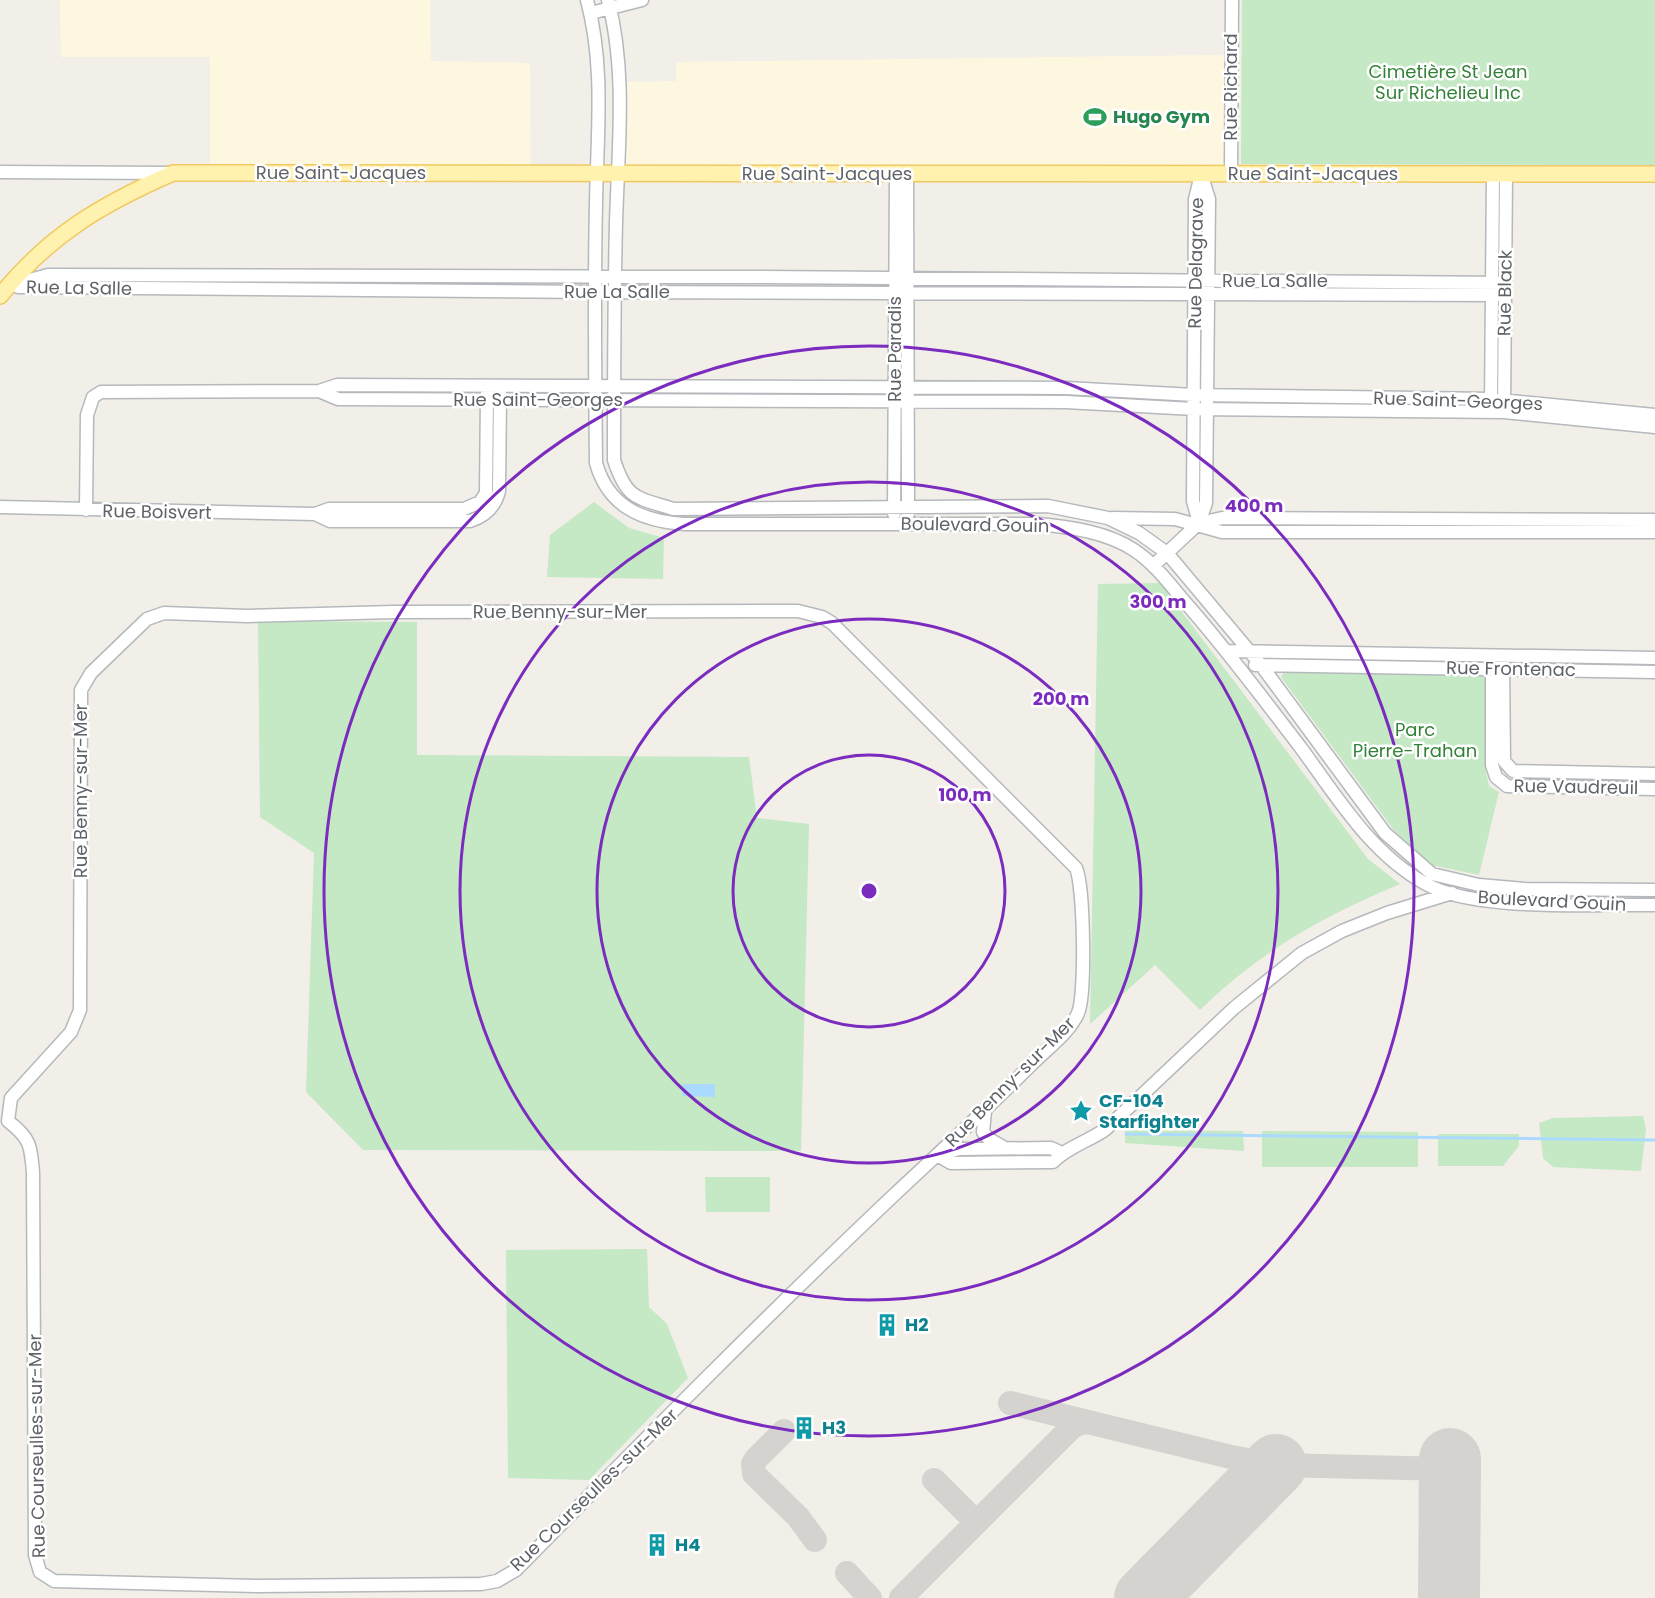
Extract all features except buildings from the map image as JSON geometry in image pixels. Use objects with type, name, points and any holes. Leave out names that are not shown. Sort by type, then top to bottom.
[{"type":"main road","name":"Rue Saint-Jacques","points":[[172,173],[1655,174]]},
{"type":"main road","points":[[4,291],[48,244],[72,225],[118,197],[172,173]]},
{"type":"street","name":"Boulevard Gouin","points":[[587,0],[591,13],[599,73],[594,278],[596,463],[601,482],[619,503],[639,515],[666,523],[1038,524],[1068,527],[1133,549],[1153,566],[1227,651],[1366,836],[1393,862],[1426,885],[1449,894],[1525,903],[1655,905]]},
{"type":"street","points":[[591,13],[609,3],[642,0]]},
{"type":"street","name":"Rue Richard","points":[[1231,174],[1232,0]]},
{"type":"street","name":"Boulevard Gouin","points":[[609,3],[615,26],[620,72],[615,276],[615,460],[622,485],[644,500],[674,509],[1039,507],[1108,518],[1139,532],[1167,553],[1261,665],[1385,833],[1432,874],[1479,885],[1525,889],[1655,890]]},
{"type":"street","name":"Rue Saint-Jacques","points":[[0,172],[172,173]]},
{"type":"street","name":"Rue Paradis","points":[[894,524],[901,395],[902,174]]},
{"type":"street","name":"Rue Delagrave","points":[[1199,523],[1193,501],[1194,294],[1195,199],[1201,174]]},
{"type":"street","name":"Rue Delagrave","points":[[1199,523],[1206,503],[1209,199],[1201,174]]},
{"type":"street","name":"Rue Black","points":[[1491,412],[1492,289],[1500,174]]},
{"type":"street","name":"Rue Black","points":[[1500,174],[1505,289],[1504,406]]},
{"type":"street","name":"Rue La Salle","points":[[4,291],[48,275],[333,291],[1194,294],[1208,287],[1353,281],[1431,289]]},
{"type":"street","points":[[333,291],[334,276]]},
{"type":"street","name":"Rue La Salle","points":[[185,283],[334,276],[594,278],[615,276],[1195,281],[1208,287],[1353,295],[1431,289],[1505,289]]},
{"type":"street","points":[[478,276],[478,291]]},
{"type":"street","points":[[756,277],[756,292]]},
{"type":"street","points":[[1053,279],[1053,293]]},
{"type":"street","name":"Rue La Salle","points":[[1353,281],[1353,295]]},
{"type":"street","name":"Rue Saint-Georges","points":[[86,510],[87,415],[93,398],[101,392],[319,391],[337,385],[759,388],[1194,409],[1491,399],[1504,406],[1641,420],[1655,427]]},
{"type":"street","points":[[487,385],[488,468],[485,506],[496,501],[500,491],[500,386]]},
{"type":"street","points":[[759,388],[759,401]]},
{"type":"street","points":[[1066,388],[1066,402]]},
{"type":"street","name":"Rue Saint-Georges","points":[[319,391],[338,399],[759,401],[1066,388],[1491,412],[1504,406]]},
{"type":"street","name":"Rue Paradis","points":[[901,395],[908,524]]},
{"type":"street","name":"Rue Saint-Georges","points":[[1641,420],[1655,415]]},
{"type":"street","points":[[639,515],[644,500]]},
{"type":"street","name":"Rue Boisvert","points":[[0,507],[315,514],[330,521],[470,521],[483,518],[485,506]]},
{"type":"street","points":[[1038,524],[1039,507]]},
{"type":"street","points":[[699,509],[700,524]]},
{"type":"street","points":[[1108,518],[1175,519],[1199,523],[1222,532],[1500,534],[1655,532]]},
{"type":"street","points":[[1153,566],[1199,523],[1222,518],[1655,520]]},
{"type":"street","points":[[1349,520],[1349,533]]},
{"type":"street","points":[[1500,520],[1500,534]]},
{"type":"street","name":"Rue Benny-sur-Mer","points":[[4,1121],[5,1098],[71,1032],[80,1010],[81,690],[91,673],[147,619],[164,613],[247,616],[393,612],[798,611],[822,617],[832,623],[1055,844],[1076,868],[1080,878],[1082,910],[1078,1012],[1066,1030],[985,1111],[937,1155]]},
{"type":"street","name":"Rue Frontenac","points":[[1227,651],[1655,658]]},
{"type":"street","points":[[1368,652],[1368,667]]},
{"type":"street","name":"Rue Vaudreuil","points":[[1497,655],[1504,761],[1511,769],[1520,772],[1655,774]]},
{"type":"street","name":"Rue Frontenac","points":[[1239,666],[1655,672]]},
{"type":"street","name":"Rue Vaudreuil","points":[[1498,669],[1492,765],[1499,780],[1507,786],[1655,789]]},
{"type":"street","name":"Rue Vaudreuil","points":[[1499,780],[1511,769]]},
{"type":"street","points":[[937,1155],[951,1163],[1053,1162],[1062,1153],[1088,1142],[1106,1129],[1234,1008],[1302,953],[1341,931],[1387,913],[1479,885]]},
{"type":"street","points":[[1525,889],[1525,903]]},
{"type":"street","points":[[1626,905],[1627,890]]},
{"type":"street","points":[[985,1111],[983,1132],[988,1139],[1012,1149],[1017,1162]]},
{"type":"street","name":"Rue Courseulles-sur-Mer","points":[[4,1121],[24,1133],[31,1146],[35,1298],[35,1555],[40,1572],[54,1581],[257,1586],[482,1584],[496,1581],[516,1570],[845,1241],[937,1155]]},
{"type":"street","points":[[937,1155],[959,1149],[1051,1148],[1062,1153]]},
{"type":"shaded area","points":[[60,0],[430,0],[431,61],[530,63],[531,173],[210,173],[210,57],[61,57]]},
{"type":"shaded area","points":[[1231,56],[1231,174],[617,173],[620,82],[676,81],[676,62]]},
{"type":"green space","name":"Cimetière St Jean Sur Richelieu Inc","points":[[1242,0],[1655,0],[1655,165],[1241,164]]},
{"type":"green space","points":[[594,502],[629,528],[664,538],[663,579],[547,577],[550,535]]},
{"type":"green space","points":[[1160,583],[1368,859],[1400,884],[1345,909],[1293,937],[1245,970],[1200,1010],[1155,965],[1090,1024],[1098,584]]},
{"type":"green space","points":[[258,621],[417,622],[417,755],[749,757],[757,818],[809,824],[801,1151],[363,1150],[306,1092],[314,853],[260,817]]},
{"type":"green space","name":"Parc Pierre-Trahan","points":[[1289,664],[1485,672],[1486,772],[1489,786],[1499,792],[1479,875],[1431,865],[1393,829],[1281,677]]},
{"type":"green space","points":[[1643,1116],[1646,1129],[1641,1171],[1553,1167],[1543,1158],[1539,1123],[1553,1118]]},
{"type":"green space","points":[[1125,1130],[1243,1131],[1244,1151],[1125,1143]]},
{"type":"green space","points":[[1262,1131],[1418,1132],[1418,1167],[1262,1167]]},
{"type":"green space","points":[[1438,1134],[1519,1134],[1519,1146],[1503,1166],[1438,1166]]},
{"type":"green space","points":[[705,1177],[770,1177],[770,1212],[706,1212]]},
{"type":"green space","points":[[647,1249],[649,1307],[667,1324],[688,1378],[589,1480],[508,1478],[506,1250]]},
{"type":"water","points":[[683,1084],[715,1084],[715,1097],[682,1096]]},
{"type":"waterway","points":[[1126,1134],[1655,1140]]},
{"type":"taxiway","points":[[1010,1403],[1231,1457],[1276,1465],[1450,1469]]},
{"type":"taxiway","points":[[901,1598],[1072,1427],[1082,1422],[1093,1423]]},
{"type":"taxiway","points":[[784,1431],[756,1459],[753,1464],[754,1474],[798,1517],[815,1540]]},
{"type":"taxiway","points":[[934,1480],[966,1512]]},
{"type":"taxiway","points":[[847,1573],[870,1598]]},
{"type":"runway","points":[[1449,1598],[1450,1459]]},
{"type":"runway","points":[[1145,1598],[1276,1465]]},
{"type":"place","name":"Hugo Gym","points":[[1095,117]]},
{"type":"place","name":"CF-104 Starfighter","points":[[1081,1111]]},
{"type":"place","name":"H2","points":[[887,1325]]},
{"type":"place","name":"H3","points":[[804,1428]]},
{"type":"place","name":"H4","points":[[657,1545]]}]
